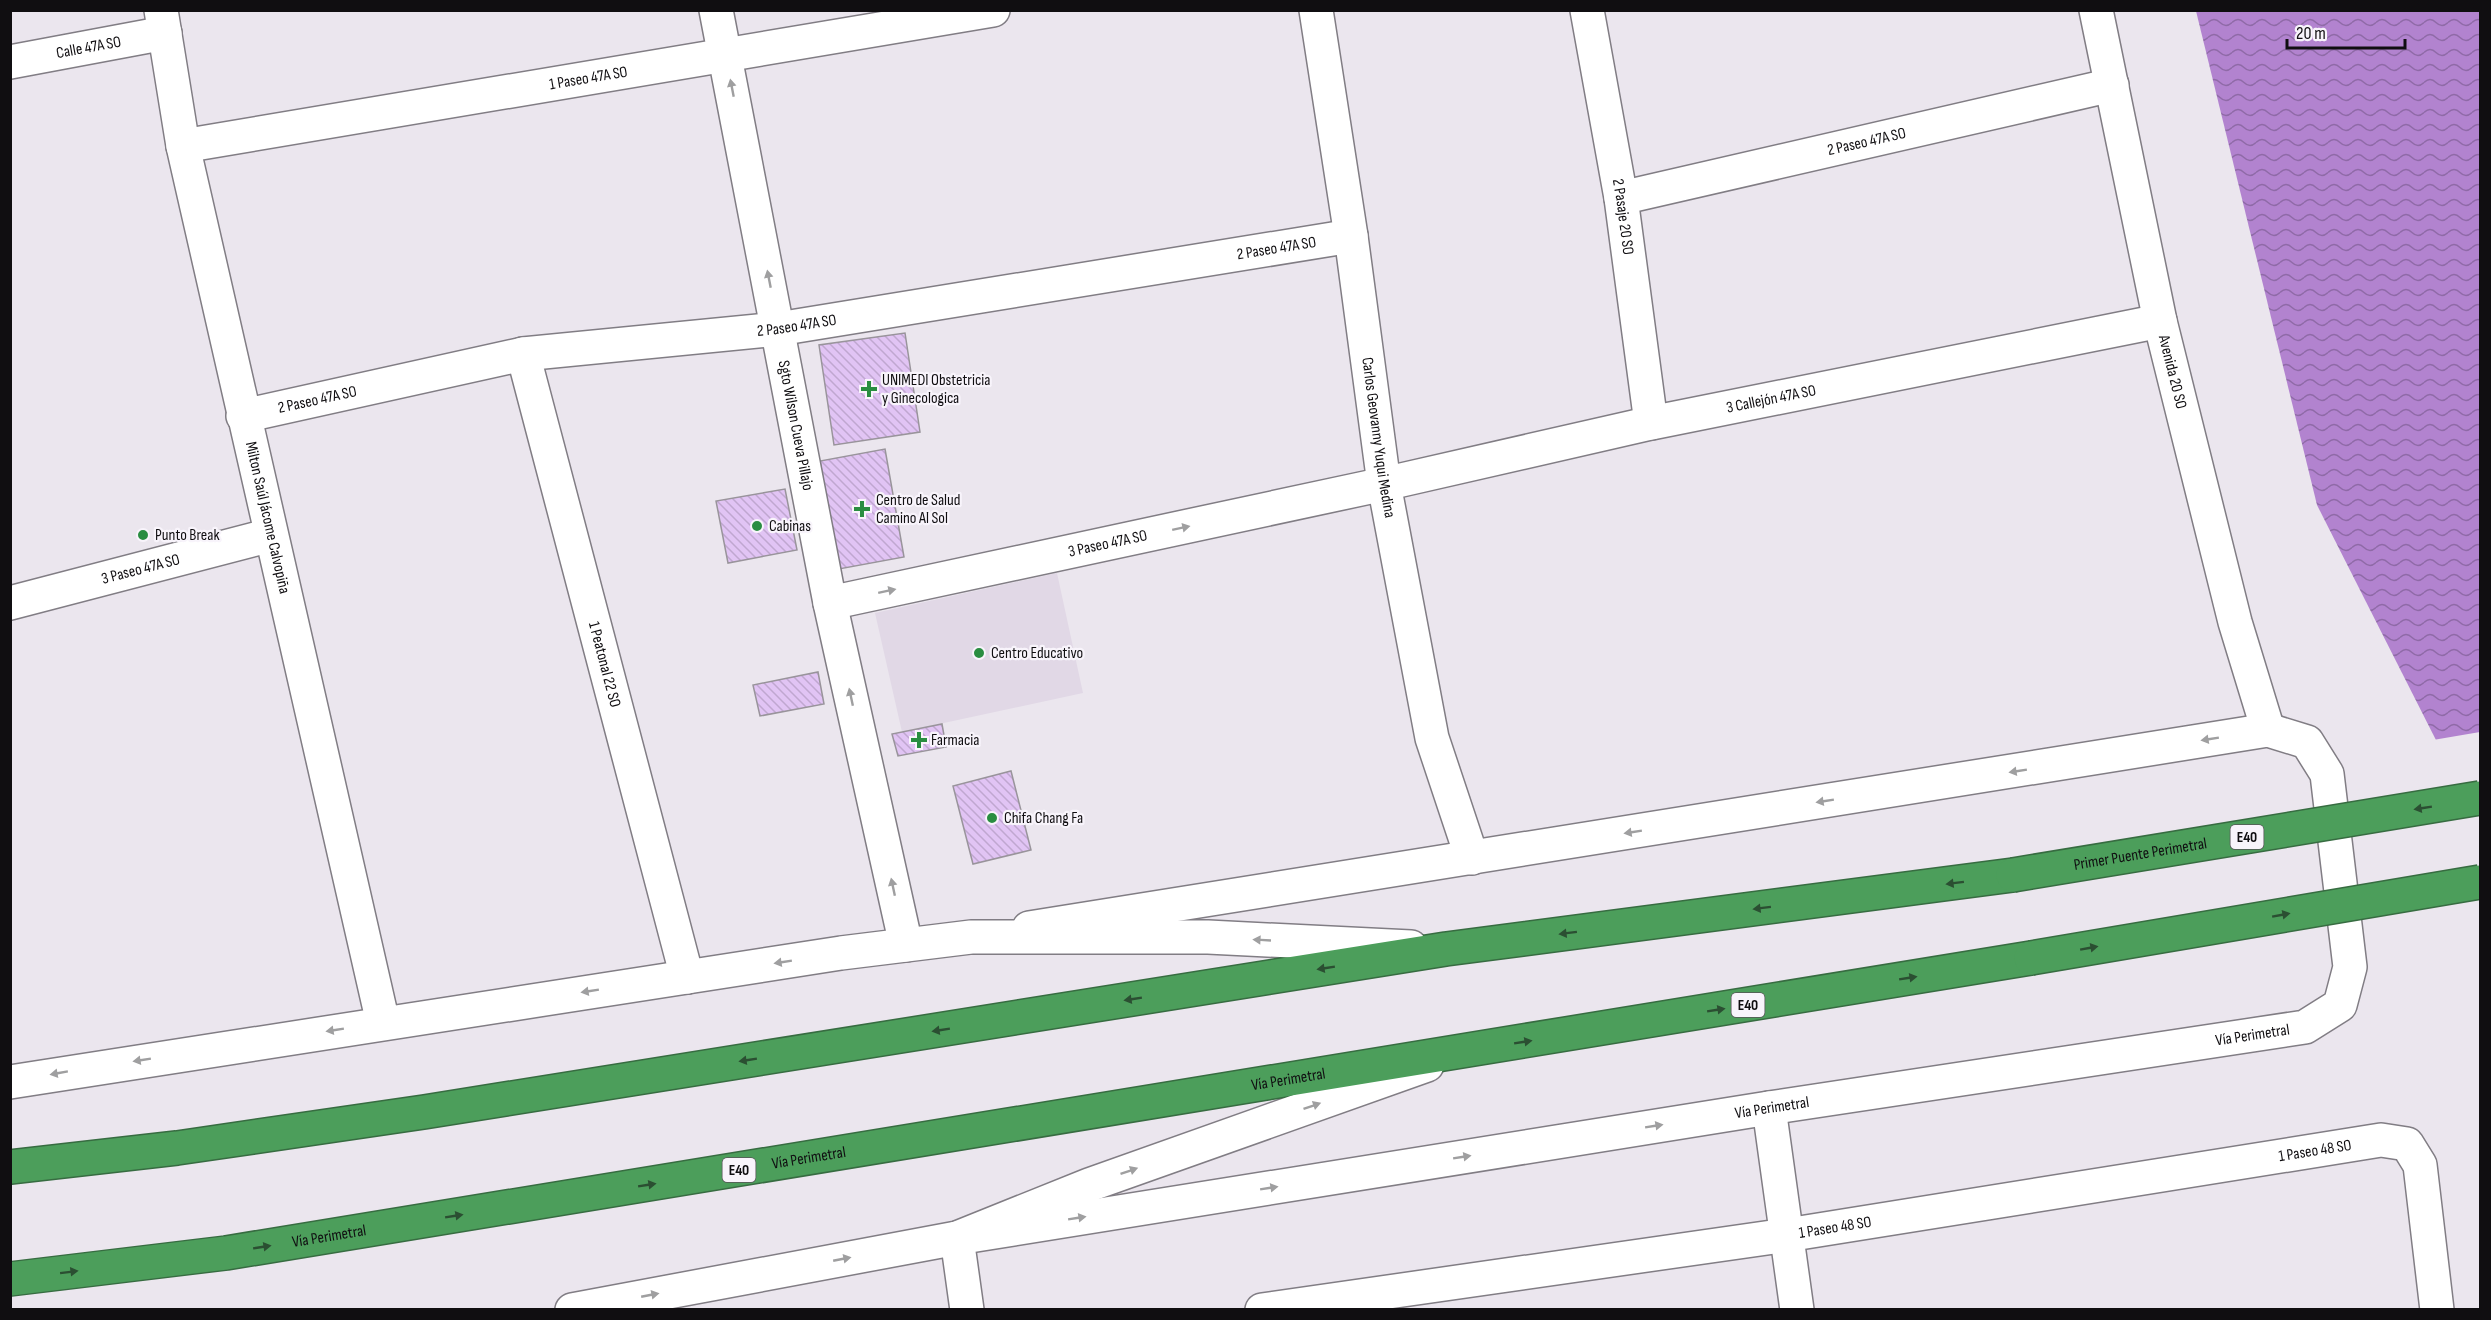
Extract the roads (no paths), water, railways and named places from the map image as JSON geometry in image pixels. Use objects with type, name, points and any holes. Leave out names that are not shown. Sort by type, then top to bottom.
[{"type":"highway","name":"Primer Puente Perimetral","points":[[1446,949],[2013,875],[2481,798]]},
{"type":"highway","name":"Vía Perimetral","points":[[10,1279],[226,1253],[1466,1052],[2481,882]]},
{"type":"highway","name":"E40","points":[[10,1167],[177,1148],[424,1112],[1446,949]]},
{"type":"street","name":"Sgto Wilson Cueva Pillajo","points":[[716,10],[830,603],[906,945]]},
{"type":"street","name":"1 Paseo 47A SO","points":[[183,146],[993,10]]},
{"type":"street","name":"Carlos Geovanny Yuqui Medina","points":[[1316,10],[1351,236],[1384,484],[1432,738],[1472,858]]},
{"type":"street","name":"2 Pasaje 20 SO","points":[[1587,10],[1621,198],[1651,423]]},
{"type":"street","name":"Avenida 20 SO","points":[[2096,10],[2160,321],[2235,622],[2268,730]]},
{"type":"street","name":"Calle 47A SO","points":[[10,62],[163,22]]},
{"type":"street","name":"Milton Saúl Jácome Calvopiña","points":[[163,22],[183,146],[383,1023]]},
{"type":"street","name":"2 Paseo 47A SO","points":[[1621,198],[2112,85]]},
{"type":"street","name":"2 Paseo 47A SO","points":[[243,416],[523,354],[778,329],[1351,236]]},
{"type":"street","name":"3 Callejón 47A SO","points":[[1384,484],[1651,423],[2160,321]]},
{"type":"street","name":"1 Peatonal 22 SO","points":[[523,354],[687,976]]},
{"type":"street","name":"3 Paseo 47A SO","points":[[830,603],[1384,484]]},
{"type":"street","name":"3 Paseo 47A SO","points":[[10,603],[271,535]]},
{"type":"street","points":[[971,937],[2268,730]]},
{"type":"street","name":"Vía Perimetral","points":[[572,1310],[957,1238],[1769,1108],[2305,1028],[2340,1005],[2350,967],[2327,774],[2307,742],[2268,730]]},
{"type":"street","name":"E40","points":[[10,1082],[687,976],[971,937],[1208,937],[1446,949]]},
{"type":"street","name":"Vía Perimetral","points":[[957,1238],[1089,1185],[1466,1052]]},
{"type":"street","points":[[1769,1108],[1797,1310]]},
{"type":"street","name":"1 Paseo 48 SO","points":[[1262,1310],[1787,1235],[2381,1140],[2407,1144],[2420,1165],[2437,1310]]},
{"type":"street","points":[[957,1238],[967,1310]]},
{"type":"water","points":[[2196,11],[2480,11],[2480,827],[2317,505]]},
{"type":"place","name":"UNIMEDI Obstetricia y Ginecologica","points":[[869,389]]},
{"type":"place","name":"Centro de Salud Camino Al Sol","points":[[862,509]]},
{"type":"place","name":"Cabinas","points":[[757,526]]},
{"type":"place","name":"Punto Break","points":[[143,535]]},
{"type":"place","name":"Centro Educativo","points":[[979,653]]},
{"type":"place","name":"Farmacia","points":[[919,740]]},
{"type":"place","name":"Chifa Chang Fa","points":[[992,818]]}]
